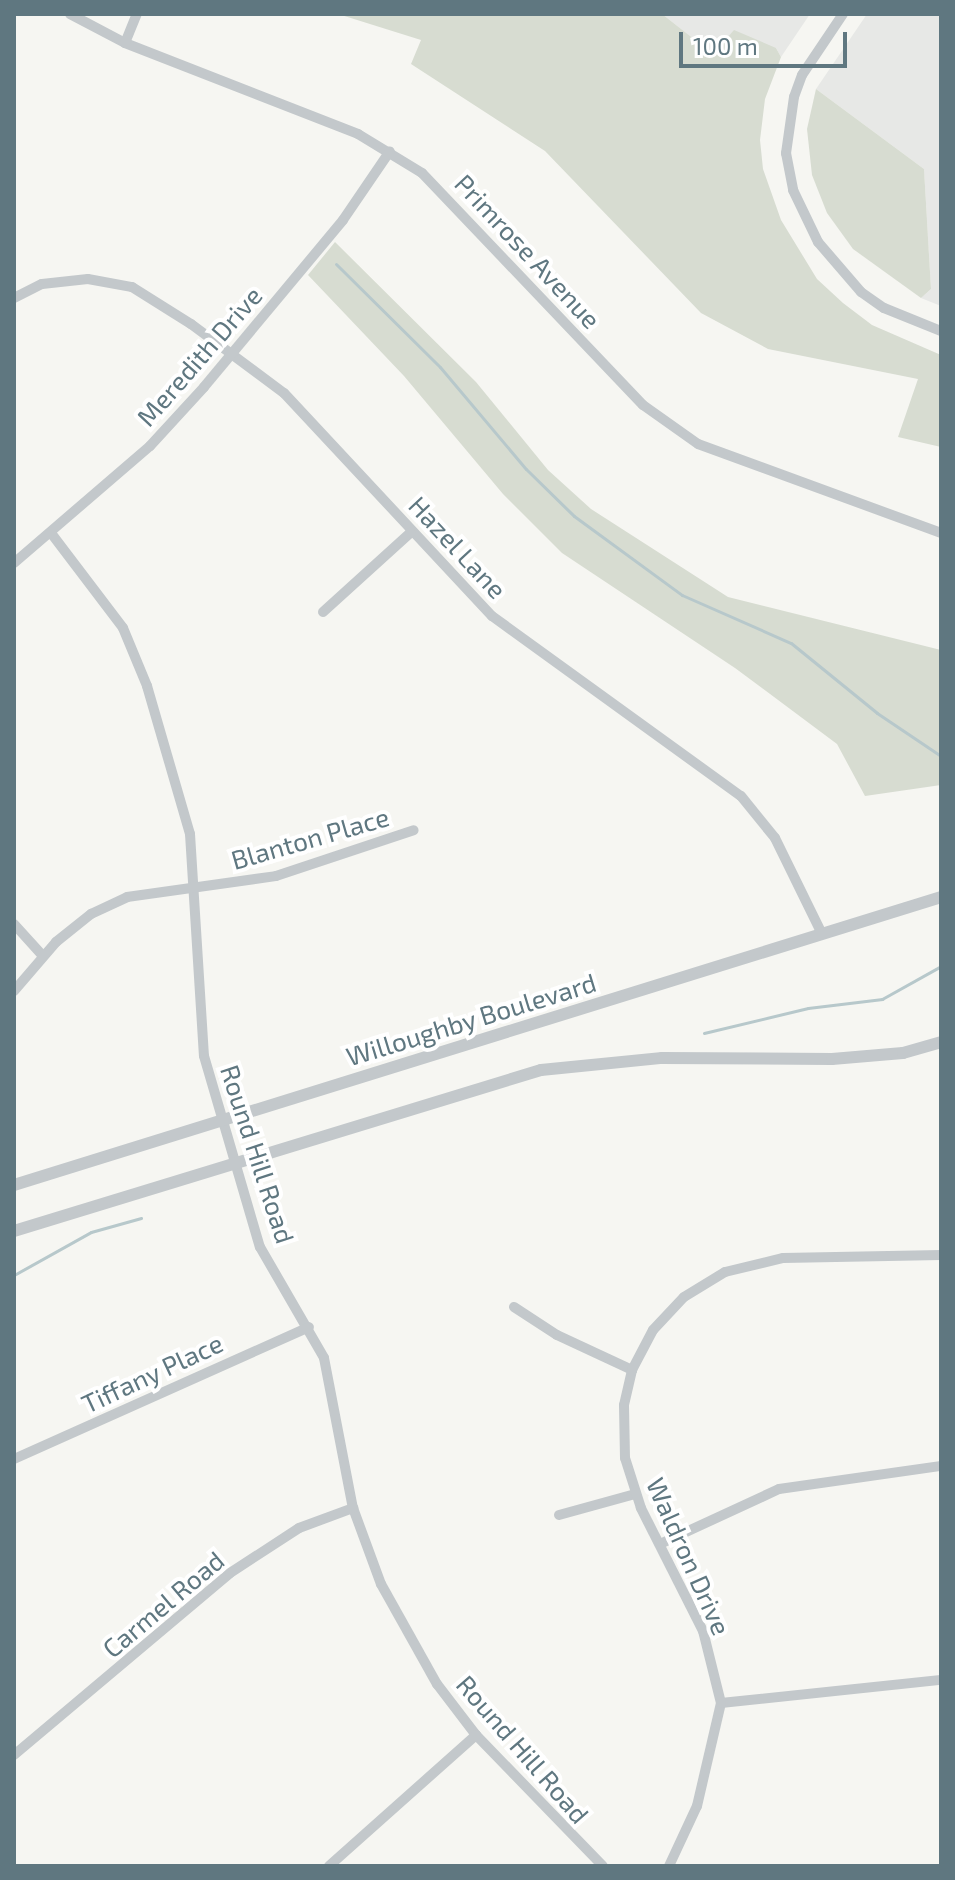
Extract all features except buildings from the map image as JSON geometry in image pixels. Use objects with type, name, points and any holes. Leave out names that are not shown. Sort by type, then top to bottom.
[{"type":"street","name":"Primrose Avenue","points":[[70,14],[125,43],[390,151],[461,209],[666,424],[742,463],[941,533]]},
{"type":"street","points":[[125,43],[137,14]]},
{"type":"street","points":[[843,14],[802,75],[794,97],[786,153],[793,190],[818,242],[861,292],[884,308],[941,331]]},
{"type":"street","name":"Meredith Drive","points":[[14,563],[150,446],[343,220],[390,151]]},
{"type":"street","name":"Hazel Lane","points":[[14,298],[42,284],[88,279],[132,287],[231,354],[324,431],[410,533],[492,616],[741,796],[775,838],[821,932]]},
{"type":"street","name":"Round Hill Road","points":[[51,533],[123,628],[147,686],[190,834],[197,887],[199,1019],[223,1119],[260,1247],[309,1327],[335,1400],[353,1508],[405,1633],[476,1735],[603,1866]]},
{"type":"street","points":[[323,612],[410,533]]},
{"type":"street","name":"Blanton Place","points":[[14,991],[42,955],[91,914],[127,897],[276,876],[414,830]]},
{"type":"street","name":"Willoughby Boulevard","points":[[14,1185],[941,897]]},
{"type":"street","points":[[14,924],[42,955]]},
{"type":"street","points":[[14,1231],[541,1070],[662,1058],[832,1059],[903,1053],[941,1042]]},
{"type":"street","name":"Waldron Drive","points":[[669,1866],[697,1806],[721,1703],[703,1631],[635,1494],[625,1458],[624,1405],[632,1370],[653,1330],[684,1297],[725,1272],[783,1258],[941,1255]]},
{"type":"street","points":[[514,1307],[557,1335],[632,1370]]},
{"type":"street","name":"Tiffany Place","points":[[14,1459],[309,1327]]},
{"type":"street","points":[[660,1544],[779,1489],[941,1466]]},
{"type":"street","points":[[559,1515],[635,1494]]},
{"type":"street","name":"Carmel Road","points":[[14,1755],[230,1573],[299,1528],[353,1508]]},
{"type":"street","points":[[721,1703],[941,1680]]},
{"type":"street","points":[[329,1866],[476,1735]]},
{"type":"shaded area","points":[[338,14],[662,14],[713,54],[734,30],[776,48],[781,57],[765,99],[760,140],[763,169],[781,220],[817,279],[843,303],[872,325],[941,355],[941,447],[898,437],[918,379],[768,349],[701,313],[545,151],[411,64],[421,40]]},
{"type":"shaded area","points":[[662,14],[810,14],[781,57],[776,48],[714,55]]},
{"type":"shaded area","points":[[867,14],[941,14],[941,306],[921,298],[931,289],[924,169],[816,89]]},
{"type":"shaded area","points":[[816,89],[924,169],[931,289],[921,298],[853,249],[827,213],[812,175],[807,129]]},
{"type":"shaded area","points":[[335,242],[476,382],[548,470],[591,509],[728,597],[941,650],[941,785],[865,796],[837,744],[735,668],[562,553],[503,494],[404,376],[308,275]]},
{"type":"waterway","points":[[336,264],[440,367],[526,469],[574,516],[682,595],[791,643],[877,713],[941,756]]},
{"type":"waterway","points":[[704,1033],[808,1008],[882,999],[941,966]]},
{"type":"waterway","points":[[14,1275],[91,1232],[141,1218]]}]
